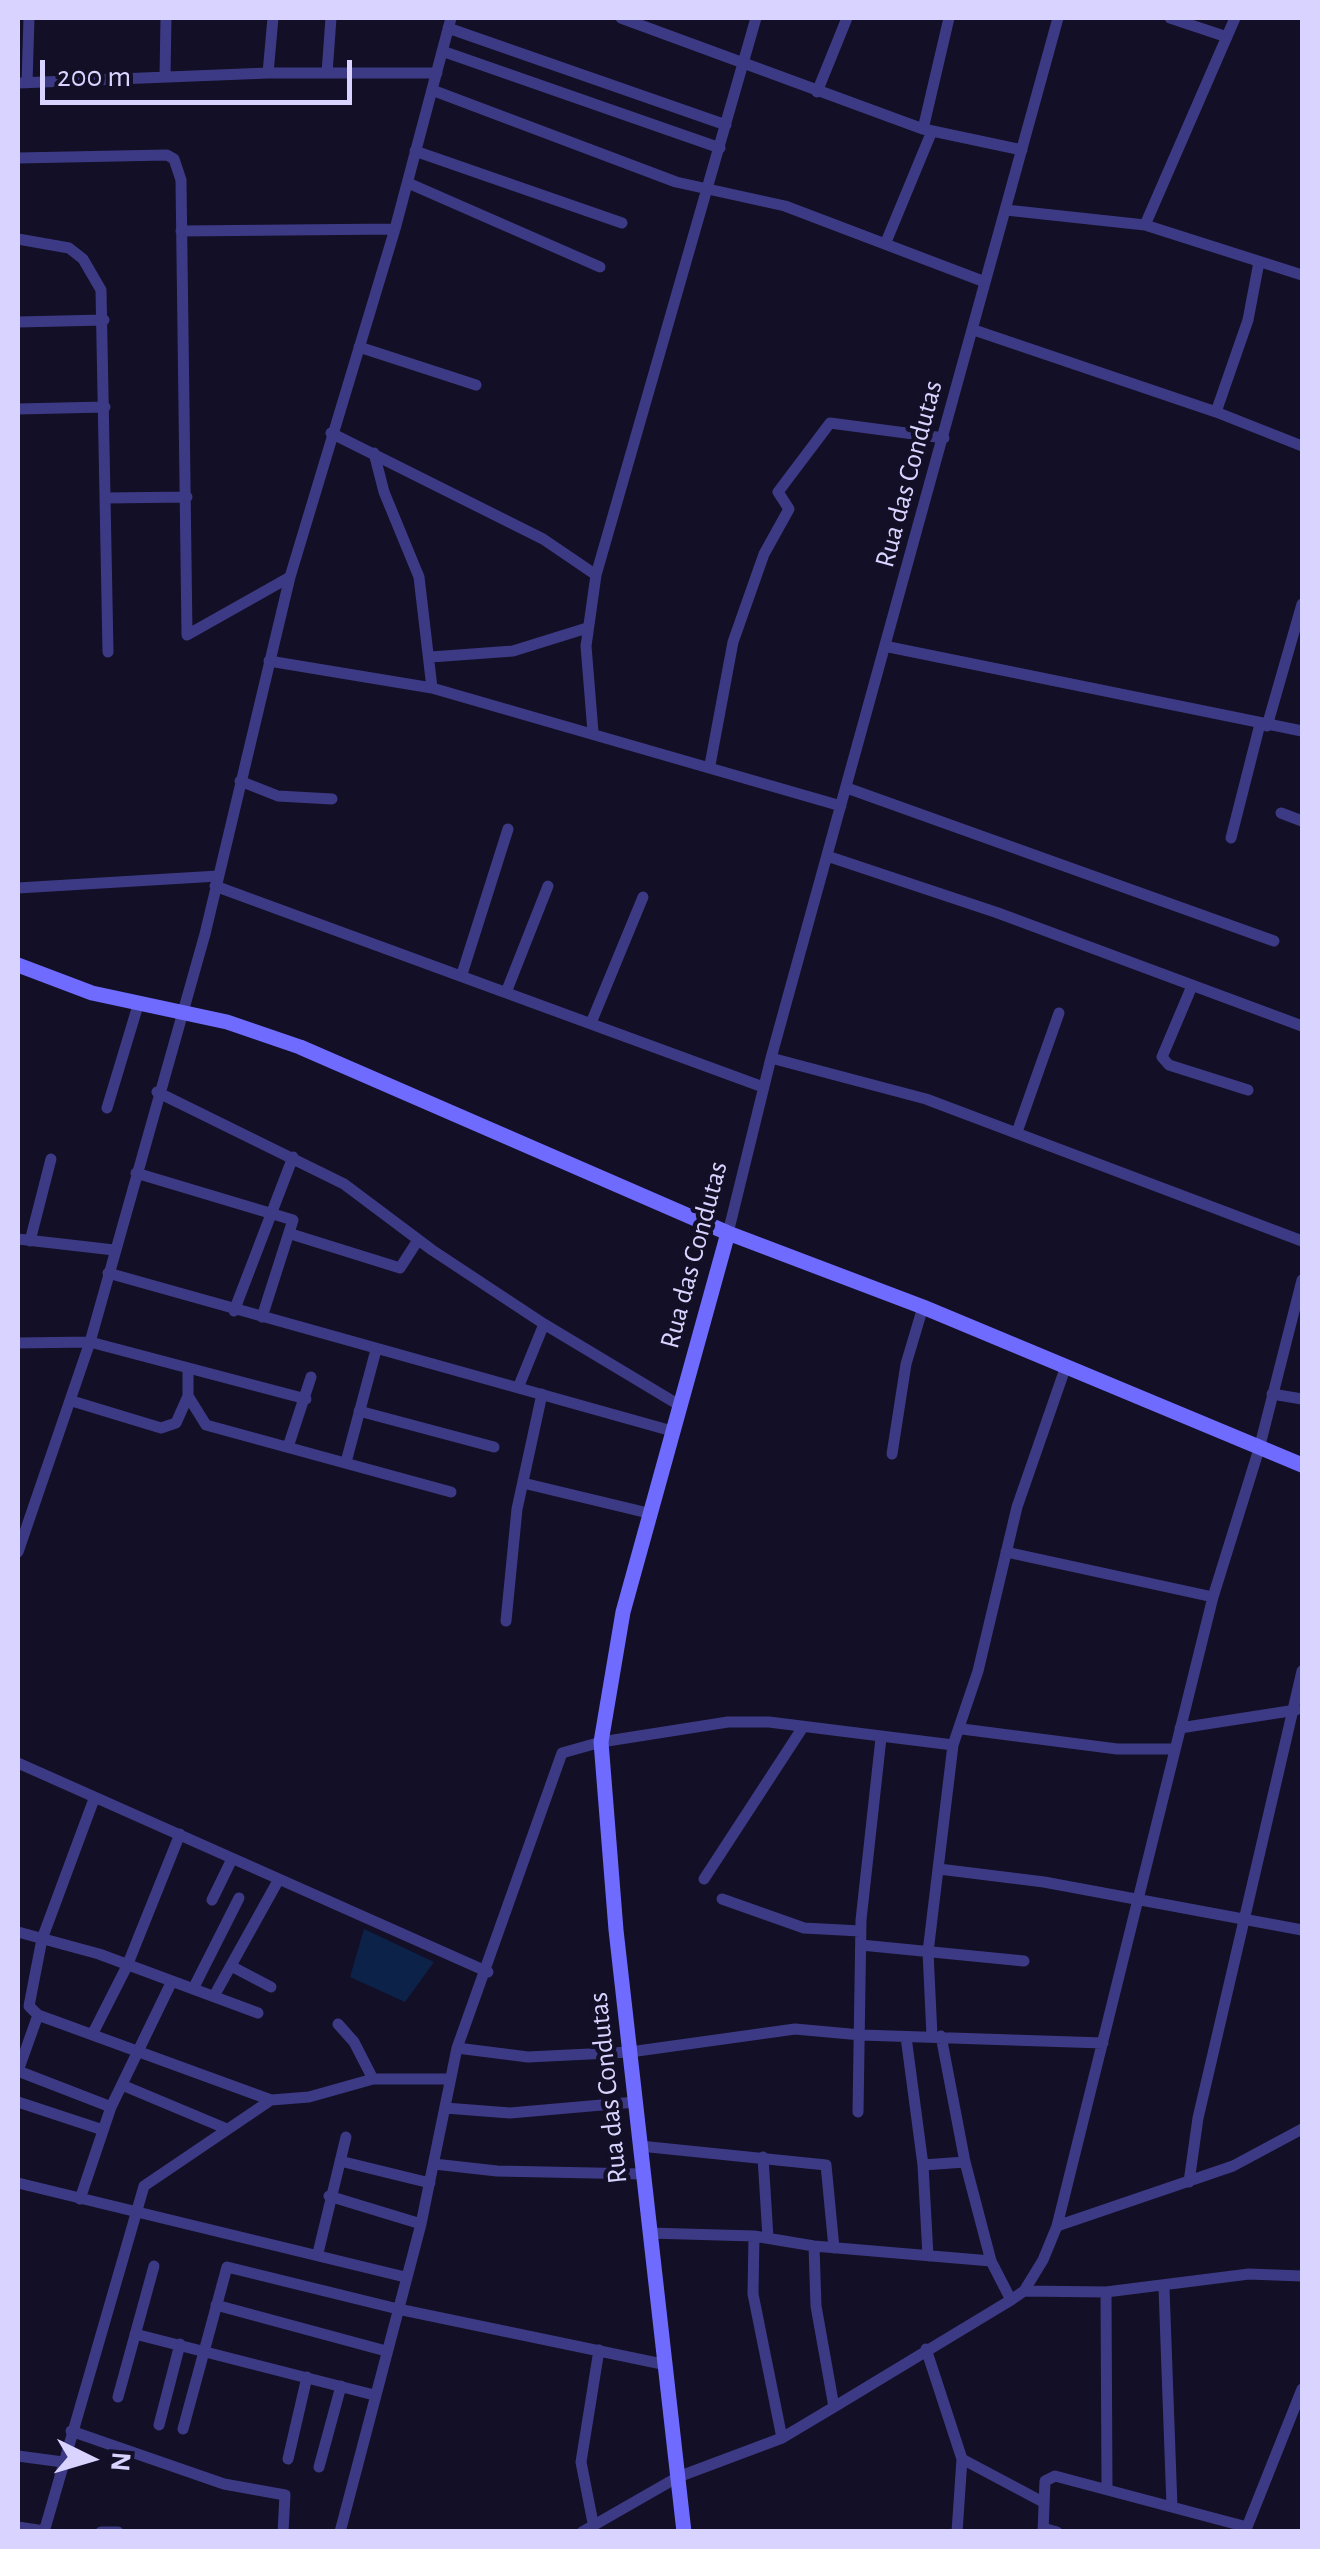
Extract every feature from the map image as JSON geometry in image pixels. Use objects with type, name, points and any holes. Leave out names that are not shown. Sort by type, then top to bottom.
[{"type":"street","points":[[28,18],[22,83],[268,73],[436,73]]},
{"type":"street","points":[[165,77],[166,18]]},
{"type":"street","points":[[268,73],[273,18]]},
{"type":"street","points":[[327,73],[331,18]]},
{"type":"street","points":[[621,18],[927,130],[1022,150]]},
{"type":"street","points":[[593,732],[587,628],[596,575],[756,18]]},
{"type":"street","points":[[817,92],[848,18]]},
{"type":"street","points":[[886,242],[927,130],[949,18]]},
{"type":"street","name":"Rua das Condutas","points":[[684,2532],[662,2364],[600,1742],[612,1660],[648,1513],[728,1233],[772,1058],[1058,18]]},
{"type":"street","points":[[1170,18],[1227,37]]},
{"type":"street","points":[[1145,225],[1235,18]]},
{"type":"street","points":[[18,1552],[90,1342],[216,881],[290,577],[408,184],[449,23],[726,125]]},
{"type":"street","points":[[442,51],[720,148]]},
{"type":"street","points":[[432,90],[616,161],[709,189],[785,206],[985,282]]},
{"type":"street","points":[[416,151],[622,223]]},
{"type":"street","points":[[18,158],[168,156],[178,166],[187,635],[290,577]]},
{"type":"street","points":[[408,184],[600,267]]},
{"type":"street","points":[[1006,210],[1145,225],[1302,275]]},
{"type":"street","points":[[181,231],[394,229]]},
{"type":"street","points":[[18,239],[53,242],[83,259],[101,290],[108,652]]},
{"type":"street","points":[[1216,412],[1248,320],[1259,262]]},
{"type":"street","points":[[18,322],[104,320]]},
{"type":"street","points":[[974,330],[1216,412],[1302,446]]},
{"type":"street","points":[[359,347],[476,385]]},
{"type":"street","points":[[18,409],[105,408]]},
{"type":"street","points":[[710,765],[733,642],[764,554],[789,510],[778,492],[830,423],[944,438]]},
{"type":"street","points":[[331,433],[543,539],[596,575]]},
{"type":"street","points":[[374,453],[384,492],[419,577],[432,688]]},
{"type":"street","points":[[106,498],[187,497]]},
{"type":"street","points":[[1231,838],[1302,604]]},
{"type":"street","points":[[431,658],[514,650],[587,628]]},
{"type":"street","points":[[888,646],[1302,731]]},
{"type":"street","points":[[269,661],[432,688],[710,765],[841,806]]},
{"type":"street","points":[[240,781],[278,796],[332,799]]},
{"type":"street","points":[[846,788],[1274,941]]},
{"type":"street","points":[[1281,813],[1302,820]]},
{"type":"street","points":[[462,974],[508,830]]},
{"type":"street","points":[[827,856],[998,912],[1302,1026]]},
{"type":"street","points":[[18,888],[216,881],[764,1088]]},
{"type":"street","points":[[507,990],[548,886]]},
{"type":"street","points":[[591,1023],[643,897]]},
{"type":"street","points":[[18,964],[79,989],[228,1022],[300,1047],[728,1233],[923,1307],[1302,1465]]},
{"type":"street","points":[[1192,986],[1162,1057],[1169,1065],[1248,1090]]},
{"type":"street","points":[[108,1108],[139,1002]]},
{"type":"street","points":[[1017,1132],[1059,1012]]},
{"type":"street","points":[[772,1058],[864,1080],[1017,1132],[1302,1241]]},
{"type":"street","points":[[158,1092],[344,1184],[418,1240],[544,1324],[680,1404]]},
{"type":"street","points":[[234,1311],[293,1158]]},
{"type":"street","points":[[51,1159],[24,1240],[114,1250]]},
{"type":"street","points":[[136,1173],[291,1218],[292,1234],[262,1317]]},
{"type":"street","points":[[292,1234],[400,1268],[418,1240]]},
{"type":"street","points":[[108,1273],[672,1430]]},
{"type":"street","points":[[599,2350],[580,2462],[588,2527],[678,2477],[782,2438],[1024,2290],[1057,2226],[1173,1749],[1213,1597],[1259,1449],[1302,1280]]},
{"type":"street","points":[[892,1454],[906,1364],[923,1307]]},
{"type":"street","points":[[518,1388],[544,1324]]},
{"type":"street","points":[[18,1343],[90,1342],[306,1399]]},
{"type":"street","points":[[346,1462],[376,1350]]},
{"type":"street","points":[[1011,2300],[991,2260],[966,2162],[936,2036],[928,1952],[953,1745],[962,1729],[1040,1432],[1066,1366]]},
{"type":"street","points":[[72,1401],[161,1428],[176,1423],[188,1396],[188,1368]]},
{"type":"street","points":[[288,1447],[311,1377]]},
{"type":"street","points":[[506,1620],[512,1547],[542,1394]]},
{"type":"street","points":[[1272,1394],[1302,1399]]},
{"type":"street","points":[[188,1396],[206,1425],[451,1492]]},
{"type":"street","points":[[359,1411],[494,1448]]},
{"type":"street","points":[[524,1484],[648,1513]]},
{"type":"street","points":[[1006,1552],[1213,1597]]},
{"type":"street","points":[[1190,2182],[1198,2118],[1302,1681]]},
{"type":"street","points":[[1180,1728],[1296,1710]]},
{"type":"street","points":[[340,2532],[421,2224],[457,2048],[488,1972],[560,1757],[566,1751],[600,1742],[728,1722],[953,1745]]},
{"type":"street","points":[[704,1879],[804,1727]]},
{"type":"street","points":[[962,1729],[1117,1749],[1173,1749]]},
{"type":"street","points":[[858,2112],[861,1938],[880,1738]]},
{"type":"street","points":[[18,1763],[488,1972]]},
{"type":"street","points":[[94,1799],[42,1938],[30,1998],[38,2015],[18,2071],[110,2107]]},
{"type":"street","points":[[93,2034],[127,1966],[180,1834]]},
{"type":"street","points":[[212,1900],[232,1859]]},
{"type":"street","points":[[939,1870],[1138,1899],[1302,1930]]},
{"type":"street","points":[[214,1996],[279,1879]]},
{"type":"street","points":[[193,1988],[239,1898]]},
{"type":"street","points":[[722,1899],[804,1928],[928,1952],[1024,1961]]},
{"type":"street","points":[[18,1932],[258,2013]]},
{"type":"street","points":[[231,1966],[270,1987]]},
{"type":"street","points":[[80,2199],[110,2107],[141,2052],[172,1981]]},
{"type":"street","points":[[38,2015],[271,2100],[308,2097],[373,2080],[450,2079]]},
{"type":"street","points":[[338,2024],[354,2042],[373,2080]]},
{"type":"street","points":[[457,2048],[528,2057],[630,2052],[776,2029],[862,2036],[1103,2043]]},
{"type":"street","points":[[906,2036],[923,2165],[928,2256]]},
{"type":"street","points":[[122,2085],[227,2128]]},
{"type":"street","points":[[18,2527],[44,2531],[134,2211],[150,2181],[271,2100]]},
{"type":"street","points":[[18,2102],[103,2130]]},
{"type":"street","points":[[445,2108],[510,2113],[636,2102]]},
{"type":"street","points":[[1057,2226],[1232,2166],[1302,2129]]},
{"type":"street","points":[[318,2253],[346,2138]]},
{"type":"street","points":[[640,2146],[826,2165],[834,2248]]},
{"type":"street","points":[[763,2157],[768,2238]]},
{"type":"street","points":[[340,2161],[430,2183]]},
{"type":"street","points":[[923,2165],[966,2162]]},
{"type":"street","points":[[434,2164],[497,2171],[642,2174]]},
{"type":"street","points":[[18,2183],[405,2277]]},
{"type":"street","points":[[329,2196],[421,2224]]},
{"type":"street","points":[[649,2233],[754,2236],[814,2246],[991,2260]]},
{"type":"street","points":[[754,2236],[752,2294],[782,2438]]},
{"type":"street","points":[[814,2246],[816,2306],[834,2408]]},
{"type":"street","points":[[118,2397],[154,2266]]},
{"type":"street","points":[[183,2429],[230,2267],[398,2309],[662,2364]]},
{"type":"street","points":[[1024,2290],[1106,2292],[1164,2288],[1249,2274],[1302,2276]]},
{"type":"street","points":[[1164,2288],[1172,2507]]},
{"type":"street","points":[[1106,2292],[1107,2489]]},
{"type":"street","points":[[216,2305],[386,2350]]},
{"type":"street","points":[[136,2334],[374,2394]]},
{"type":"street","points":[[159,2425],[180,2344]]},
{"type":"street","points":[[926,2349],[962,2459],[958,2532]]},
{"type":"street","points":[[288,2459],[308,2377]]},
{"type":"street","points":[[319,2468],[341,2386]]},
{"type":"street","points":[[1057,2532],[1043,2530],[1041,2502],[1045,2482],[1055,2476],[1246,2529],[1302,2389]]},
{"type":"street","points":[[71,2431],[224,2484],[285,2495],[283,2532]]},
{"type":"street","points":[[18,2456],[63,2462]]},
{"type":"street","points":[[962,2459],[1041,2502]]},
{"type":"street","points":[[101,2532],[118,2532]]},
{"type":"water","points":[[364,1929],[434,1962],[405,2002],[350,1977]]}]
